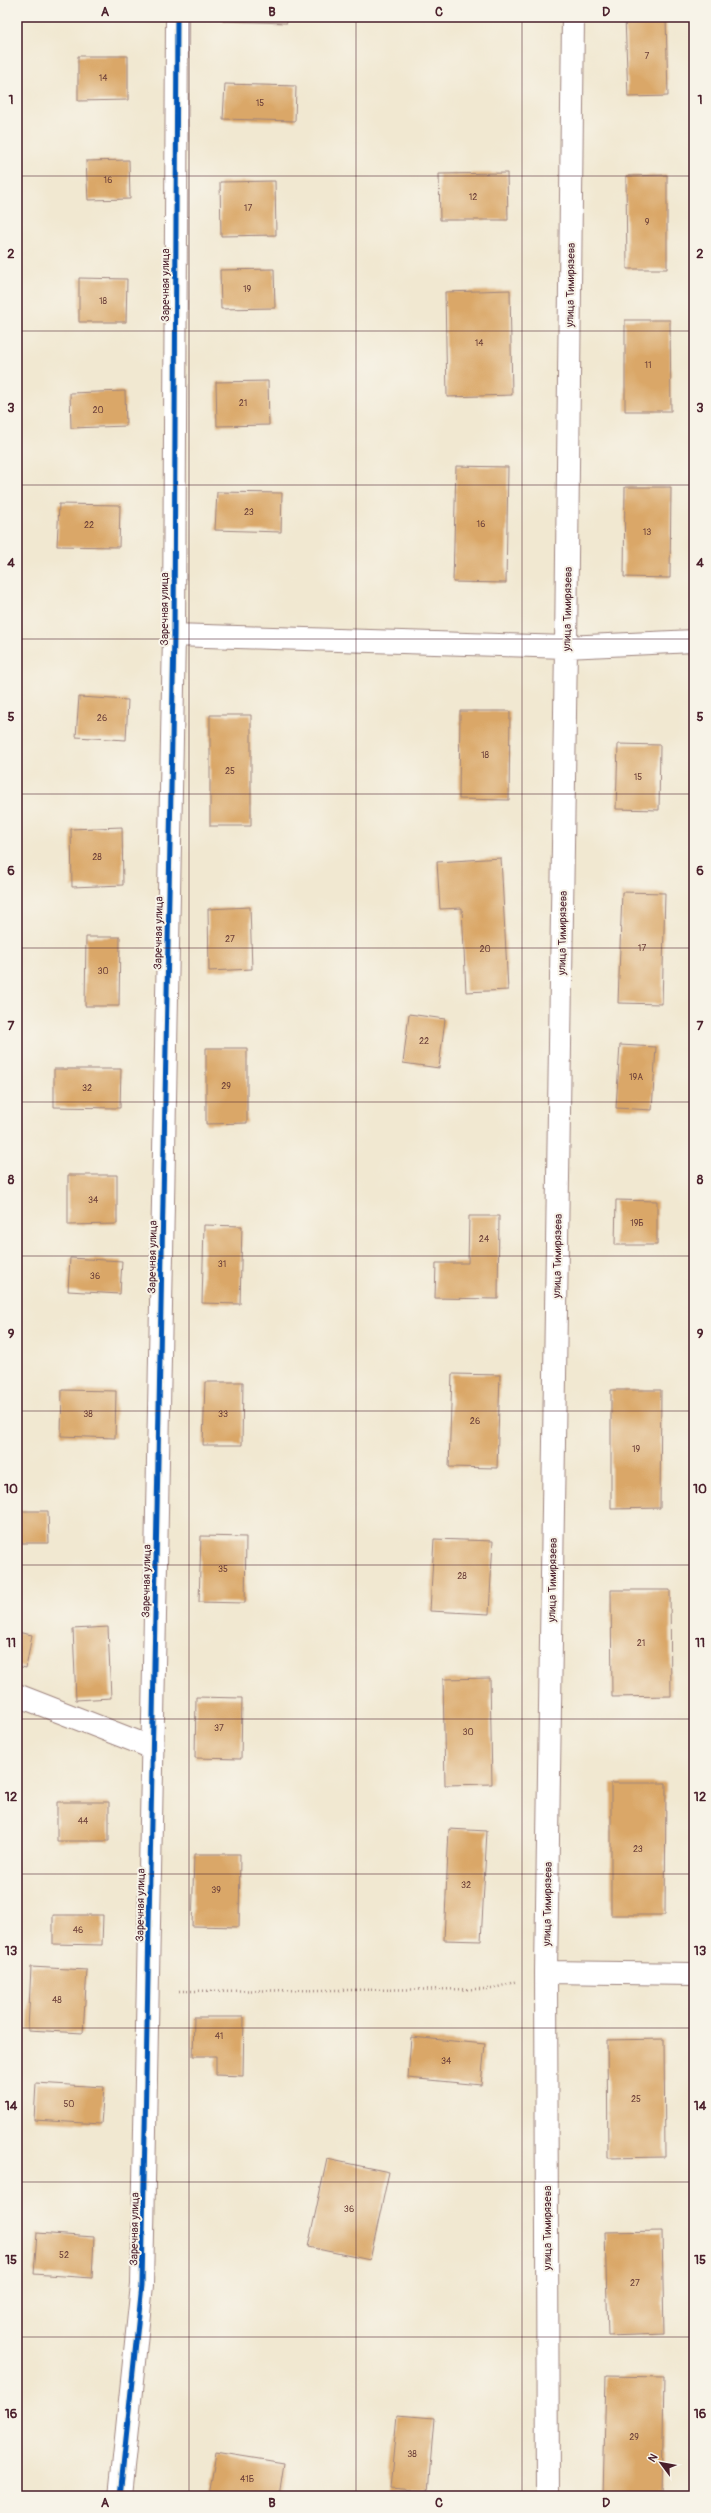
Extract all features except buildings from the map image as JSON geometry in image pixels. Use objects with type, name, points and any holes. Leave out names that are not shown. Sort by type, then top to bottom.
[{"type":"street","name":"Заречная улица","points":[[120,2496],[142,2285],[174,635],[177,17]]},
{"type":"street","name":"улица Тимирязева","points":[[548,2496],[546,1972],[566,647],[573,17]]},
{"type":"street","points":[[174,635],[566,647],[694,641]]},
{"type":"street","points":[[17,1695],[153,1748]]},
{"type":"street","points":[[546,1972],[694,1974]]},
{"type":"path","points":[[148,1992],[492,1989],[546,1972]]},
{"type":"cycle path","points":[[120,2496],[142,2285],[174,635],[177,17]]}]
